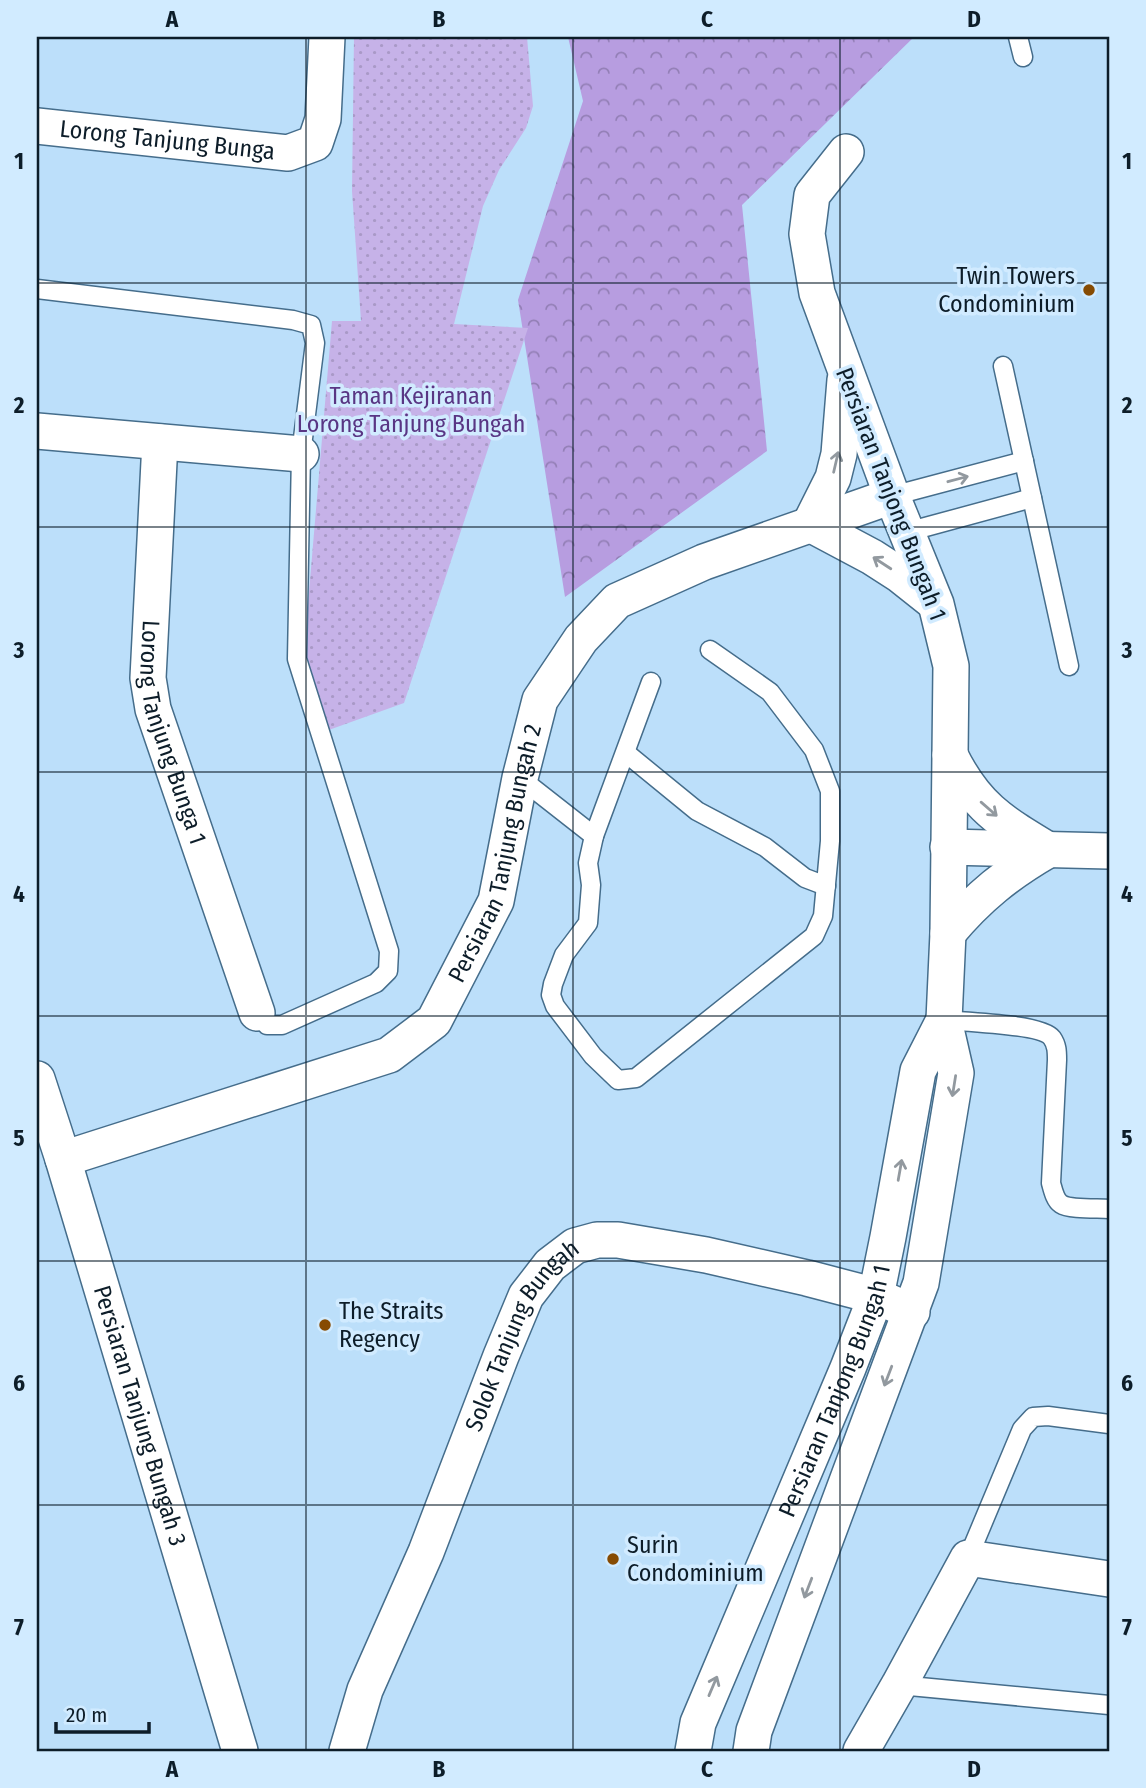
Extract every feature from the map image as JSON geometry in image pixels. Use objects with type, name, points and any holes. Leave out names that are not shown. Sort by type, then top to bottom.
[{"type":"street","name":"Lorong Tanjung Bunga","points":[[37,126],[288,153],[315,143],[323,119],[327,37]]},
{"type":"street","name":"Persiaran Tanjong Bungah 1","points":[[751,1751],[754,1731],[921,1283],[957,1073],[944,1020],[948,933],[951,666],[936,604],[892,496],[817,293],[807,234],[812,195],[846,152]]},
{"type":"street","points":[[845,373],[839,454],[833,478],[810,524],[873,557],[936,604]]},
{"type":"street","points":[[37,431],[301,454]]},
{"type":"street","name":"Lorong Tanjung Bunga 1","points":[[160,442],[148,677],[153,709],[257,1013]]},
{"type":"street","name":"Persiaran Tanjung Bungah 2","points":[[63,1159],[389,1055],[434,1021],[496,901],[520,778],[540,700],[581,639],[617,601],[704,562],[892,496]]},
{"type":"street","points":[[950,755],[963,782],[978,800],[1005,823],[1048,850]]},
{"type":"street","points":[[948,847],[1109,851]]},
{"type":"street","points":[[948,933],[968,909],[1013,870],[1048,850]]},
{"type":"street","name":"Persiaran Tanjong Bungah 1","points":[[693,1751],[698,1723],[876,1297],[918,1070],[944,1020]]},
{"type":"street","name":"Persiaran Tanjung Bungah 3","points":[[37,1079],[240,1751]]},
{"type":"street","name":"Solok Tanjung Bungah","points":[[347,1751],[365,1690],[426,1552],[526,1296],[550,1265],[575,1246],[597,1240],[618,1240],[706,1255],[876,1297],[912,1312]]},
{"type":"street","points":[[861,1751],[968,1558],[1109,1579]]},
{"type":"lane","points":[[1018,37],[1023,57]]},
{"type":"lane","points":[[37,289],[293,320],[311,325],[314,343],[301,454],[297,659],[389,951],[388,971],[376,983],[282,1025],[267,1025],[257,1013]]},
{"type":"lane","points":[[1003,366],[1069,666]]},
{"type":"lane","points":[[892,496],[1024,461]]},
{"type":"lane","points":[[907,531],[1032,498]]},
{"type":"lane","points":[[651,682],[594,836],[588,863],[591,885],[588,923],[564,955],[551,995],[555,1006],[593,1056],[618,1080],[636,1078],[814,936],[823,916],[830,841],[830,790],[814,750],[770,692],[710,650]]},
{"type":"lane","points":[[626,752],[697,811],[765,847],[805,878],[826,886]]},
{"type":"lane","points":[[520,778],[594,836]]},
{"type":"lane","points":[[944,1020],[1033,1028],[1053,1039],[1057,1049],[1051,1183],[1055,1196],[1062,1205],[1070,1207],[1109,1209]]},
{"type":"lane","points":[[968,1558],[1022,1429],[1033,1417],[1048,1416],[1109,1424]]},
{"type":"lane","points":[[899,1685],[1109,1705]]},
{"type":"green space","name":"Taman Kejiranan Lorong Tanjung Bungah","points":[[354,37],[527,37],[533,106],[526,128],[499,170],[483,206],[454,324],[528,328],[404,703],[326,731],[304,651],[332,321],[361,321],[352,191]]},
{"type":"green space","points":[[568,37],[914,37],[742,205],[767,451],[565,597],[518,300],[583,101]]},
{"type":"place","name":"Twin Towers Condominium","points":[[1089,290]]},
{"type":"place","name":"The Straits Regency","points":[[325,1325]]},
{"type":"place","name":"Surin Condominium","points":[[613,1559]]}]
